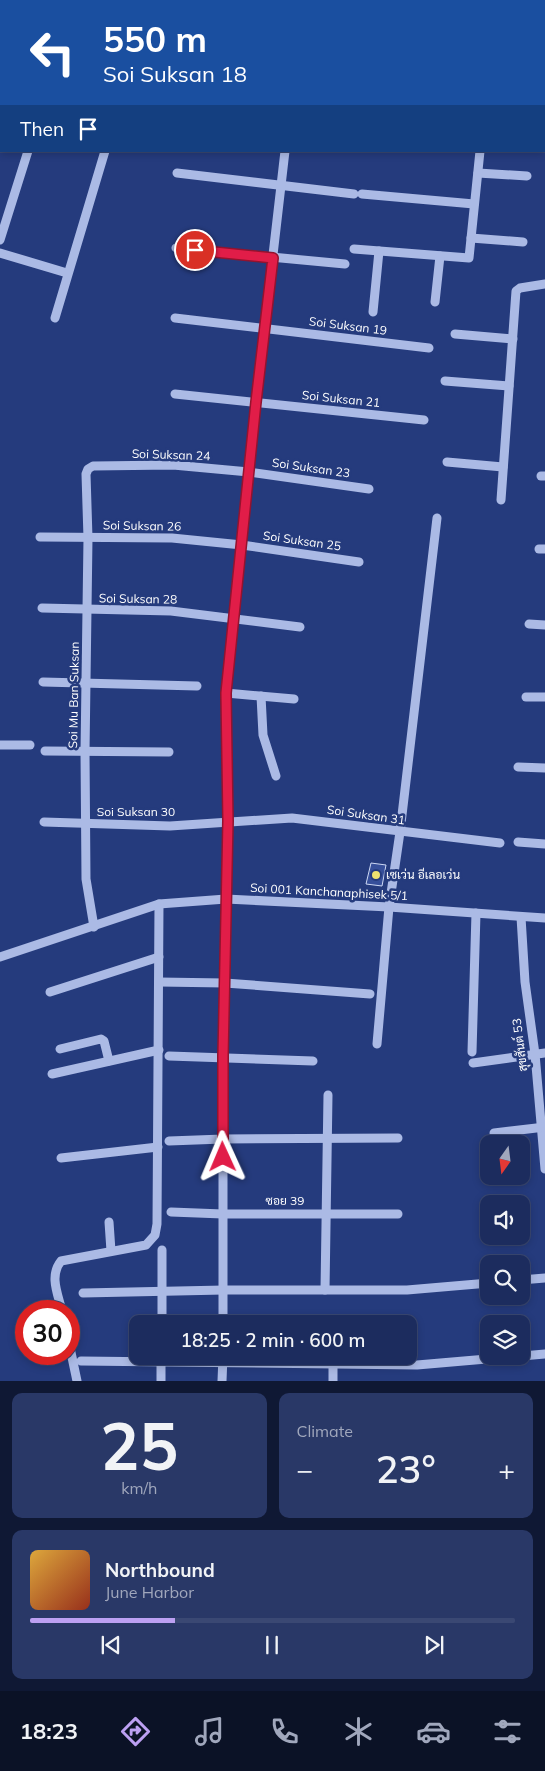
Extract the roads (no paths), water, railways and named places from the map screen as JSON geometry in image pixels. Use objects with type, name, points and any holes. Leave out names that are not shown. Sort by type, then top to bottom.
[{"type":"street","points":[[0,240],[28,152]]},
{"type":"street","points":[[55,318],[105,152]]},
{"type":"street","points":[[223,1315],[223,1056],[228,821],[226,693],[256,402],[285,152]]},
{"type":"street","points":[[354,249],[469,258],[480,152]]},
{"type":"street","points":[[176,173],[281,186],[474,204]]},
{"type":"street","points":[[478,173],[527,176]]},
{"type":"street","points":[[471,238],[522,242]]},
{"type":"street","points":[[176,248],[345,264]]},
{"type":"street","points":[[373,312],[379,251]]},
{"type":"street","points":[[0,254],[68,273]]},
{"type":"street","points":[[435,302],[440,256]]},
{"type":"street","points":[[501,500],[516,291],[520,288],[545,284]]},
{"type":"street","name":"Soi Suksan 19","points":[[175,318],[429,348]]},
{"type":"street","points":[[455,334],[513,339]]},
{"type":"street","points":[[445,380],[509,386]]},
{"type":"street","name":"Soi Suksan 21","points":[[175,394],[424,420]]},
{"type":"street","points":[[447,462],[503,467]]},
{"type":"street","name":"Soi Suksan 24","points":[[93,466],[172,465],[249,472]]},
{"type":"street","name":"Soi Mu Ban Suksan","points":[[93,466],[88,469],[86,474],[88,610],[85,824],[86,879],[94,927]]},
{"type":"street","name":"Soi Suksan 23","points":[[249,472],[369,489]]},
{"type":"street","points":[[377,1044],[389,907],[400,832],[438,518]]},
{"type":"street","name":"Soi Suksan 26","points":[[40,537],[172,538],[242,546]]},
{"type":"street","name":"Soi Suksan 25","points":[[242,546],[359,562]]},
{"type":"street","name":"Soi Suksan 28","points":[[42,608],[171,611],[300,627]]},
{"type":"street","points":[[529,624],[545,624]]},
{"type":"street","points":[[43,682],[197,686]]},
{"type":"street","points":[[226,693],[294,699]]},
{"type":"street","points":[[261,696],[263,735],[276,776]]},
{"type":"street","points":[[526,697],[545,698]]},
{"type":"street","points":[[0,745],[30,745]]},
{"type":"street","points":[[45,751],[169,752]]},
{"type":"street","points":[[518,767],[545,768]]},
{"type":"street","name":"Soi Suksan 31","points":[[228,821],[292,818],[500,843]]},
{"type":"street","name":"Soi Suksan 30","points":[[44,822],[170,826],[228,821]]},
{"type":"street","points":[[518,842],[545,844]]},
{"type":"street","name":"Soi 001 Kanchanaphisek 5/1","points":[[0,957],[159,904],[226,898],[545,918]]},
{"type":"street","points":[[60,1300],[54,1275],[56,1267],[61,1260],[146,1245],[155,1235],[157,1224],[158,1147],[159,904]]},
{"type":"street","points":[[472,1052],[476,913]]},
{"type":"street","name":"สุขสันต์ 53","points":[[521,917],[525,982],[543,1127],[545,1169]]},
{"type":"street","points":[[50,992],[159,957]]},
{"type":"street","points":[[159,982],[225,983],[370,994]]},
{"type":"street","points":[[60,1049],[101,1039],[104,1041],[109,1061]]},
{"type":"street","points":[[52,1074],[159,1050]]},
{"type":"street","points":[[473,1062],[545,1053]]},
{"type":"street","points":[[170,1056],[313,1060]]},
{"type":"street","points":[[325,1290],[328,1096]]},
{"type":"street","points":[[494,1132],[543,1127]]},
{"type":"street","points":[[169,1141],[223,1138],[398,1138]]},
{"type":"street","points":[[61,1158],[158,1147]]},
{"type":"street","name":"ซอย 39","points":[[171,1212],[224,1214],[398,1214]]},
{"type":"street","points":[[109,1222],[111,1251]]},
{"type":"street","points":[[162,1250],[164,1292],[163,1315]]},
{"type":"street","points":[[530,1279],[545,1278]]},
{"type":"street","points":[[83,1293],[224,1290],[407,1290],[480,1284]]},
{"type":"street","points":[[417,1365],[545,1354]]},
{"type":"street","points":[[81,1361],[129,1360]]},
{"type":"street","points":[[74,1365],[77,1381]]},
{"type":"street","points":[[161,1365],[161,1381]]},
{"type":"street","points":[[222,1381],[223,1365]]},
{"type":"street","points":[[333,1365],[333,1381]]},
{"type":"place","name":"เซเว่น อีเลอเว่น","points":[[376,875]]}]
